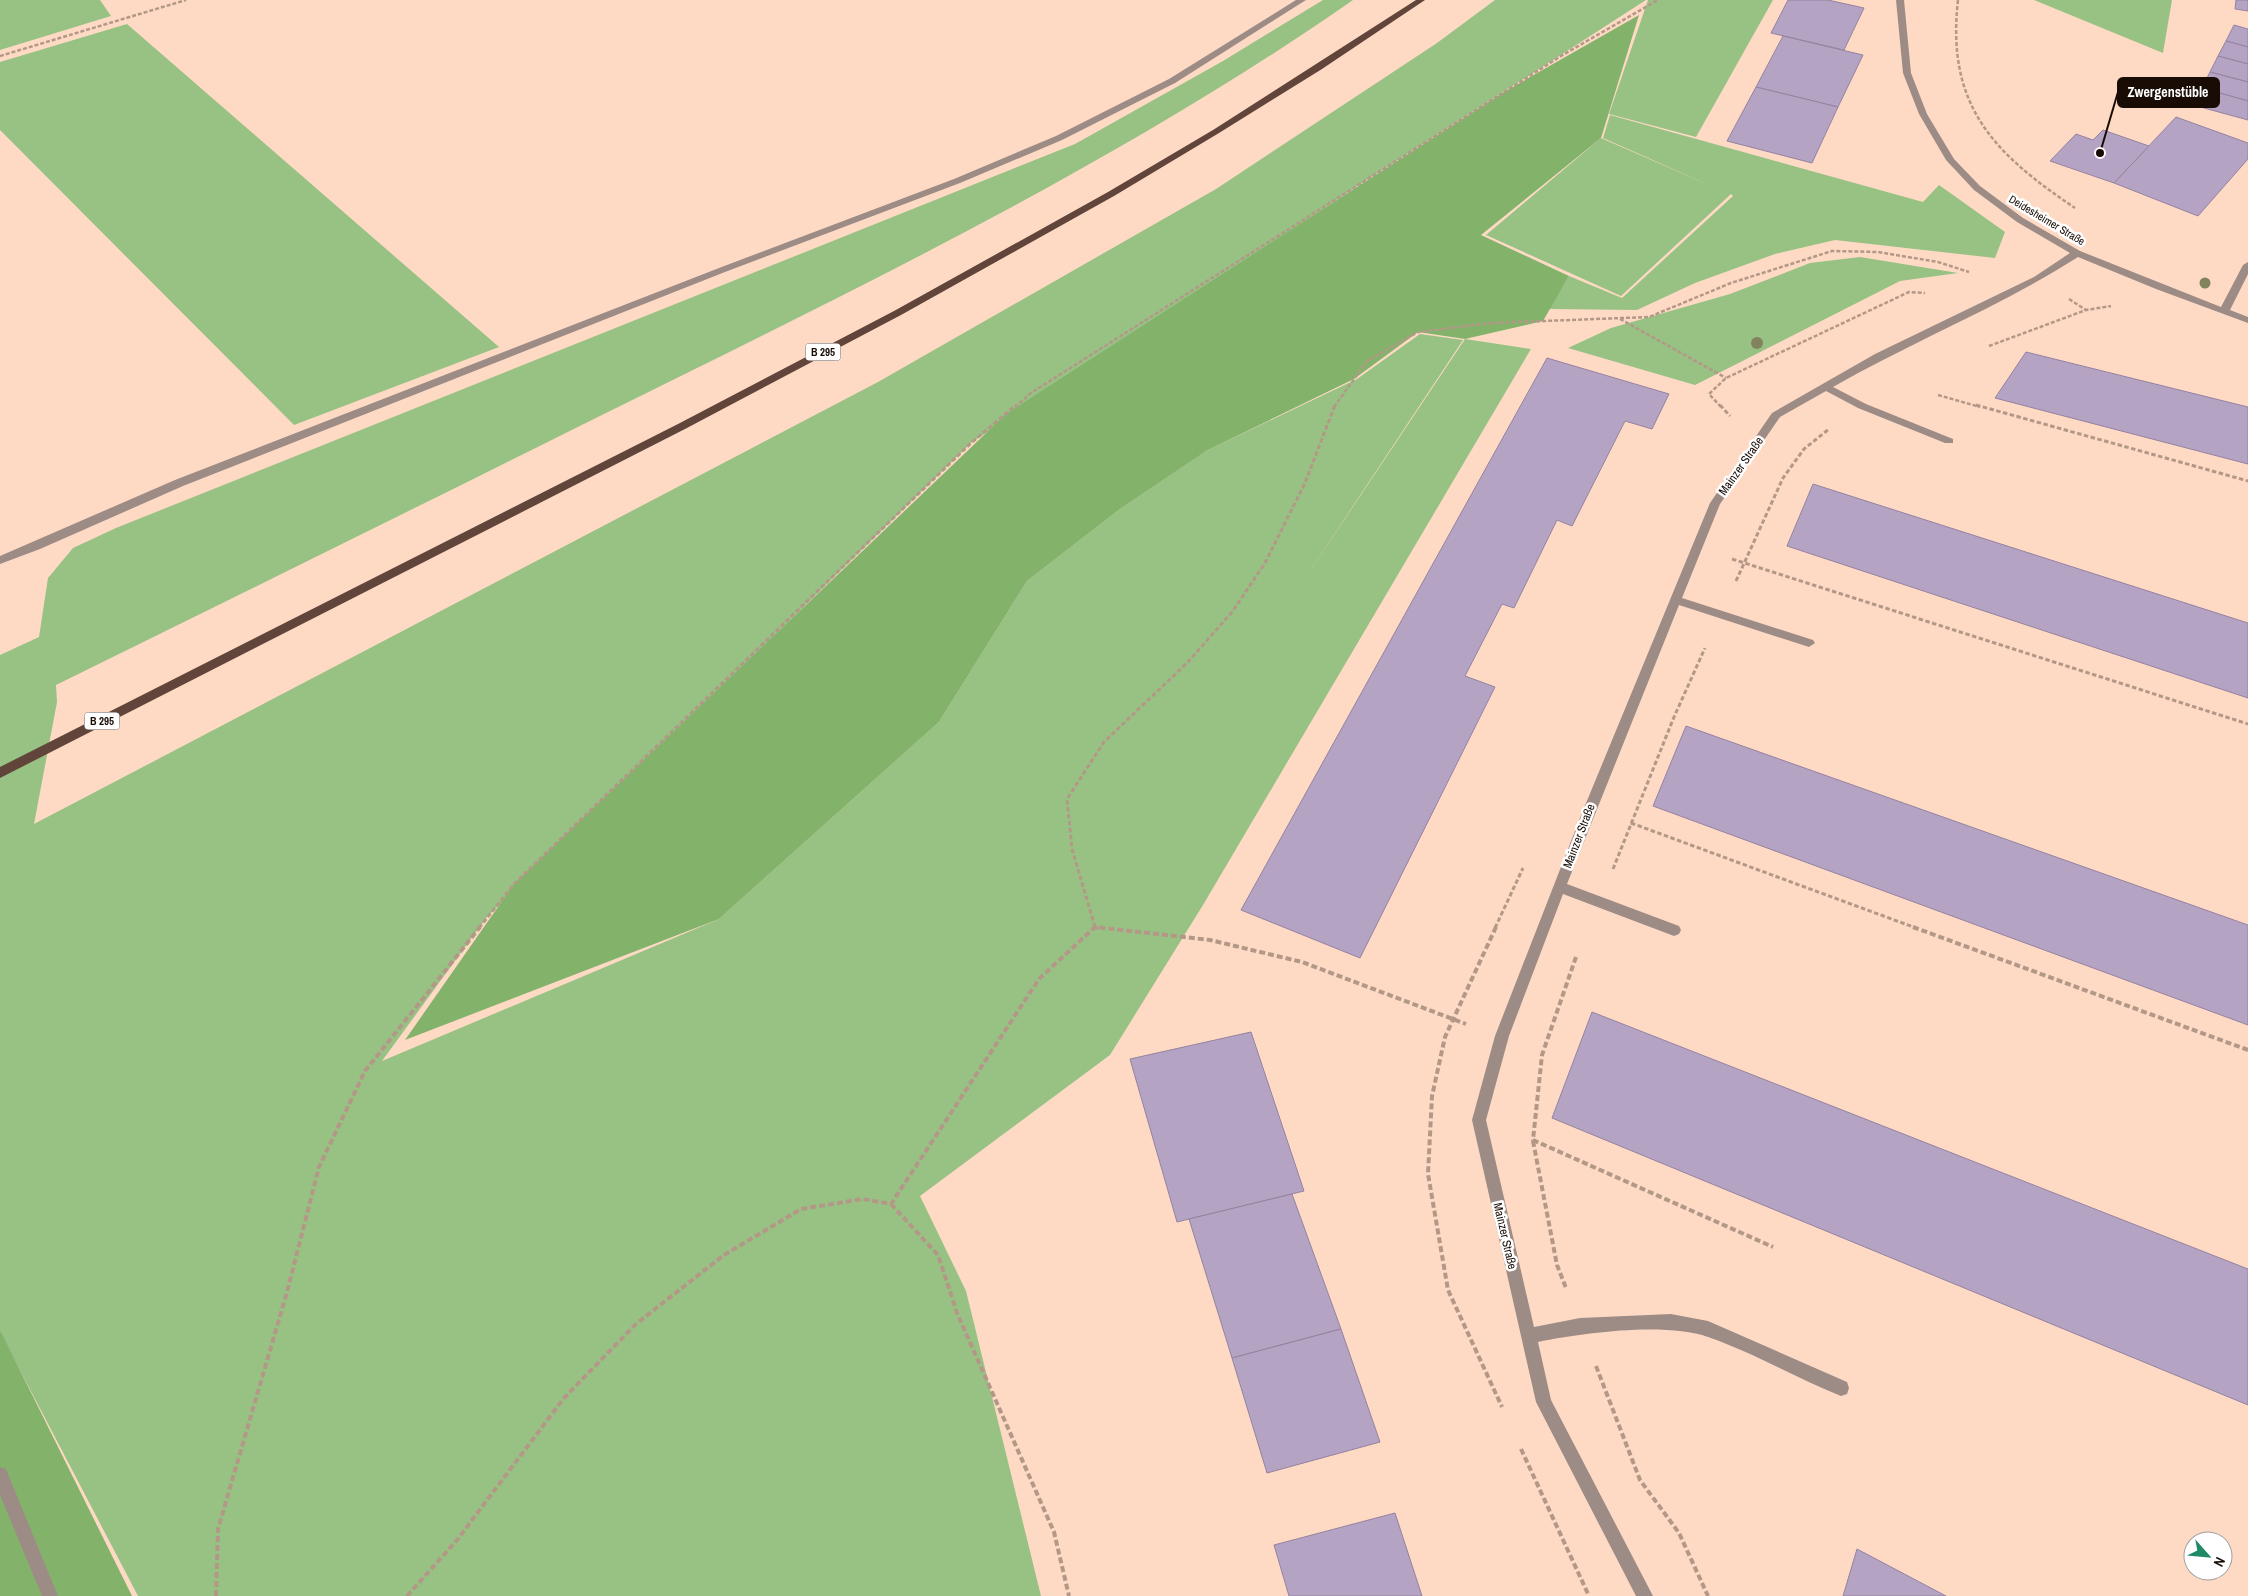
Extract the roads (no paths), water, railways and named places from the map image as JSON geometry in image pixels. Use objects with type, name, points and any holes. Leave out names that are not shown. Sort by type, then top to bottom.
[{"type":"main road","name":"B 295","points":[[0,773],[691,422],[974,272],[1211,135],[1422,0]]},
{"type":"street","points":[[0,560],[36,546],[179,482],[957,181],[1059,138],[1172,81],[1302,0]]},
{"type":"street","name":"Deidesheimer Straße","points":[[1900,0],[1907,73],[1923,114],[1950,160],[1977,188],[2020,220],[2077,253],[2159,287],[2248,320]]},
{"type":"street","name":"Mainzer Straße","points":[[1645,1596],[1544,1402],[1479,1120],[1502,1036],[1590,808],[1715,503],[1776,415],[1879,356],[2037,279],[2077,253]]},
{"type":"street","points":[[2224,311],[2248,265]]},
{"type":"street","points":[[1826,386],[1862,406],[1949,440]]},
{"type":"street","points":[[1675,600],[1809,643]]},
{"type":"street","points":[[1560,887],[1674,930]]},
{"type":"street","points":[[1528,1336],[1580,1326],[1671,1322],[1708,1329],[1841,1388]]},
{"type":"street","points":[[0,1475],[50,1596]]},
{"type":"place","name":"Zwergenstüble","points":[[2100,153]]}]
